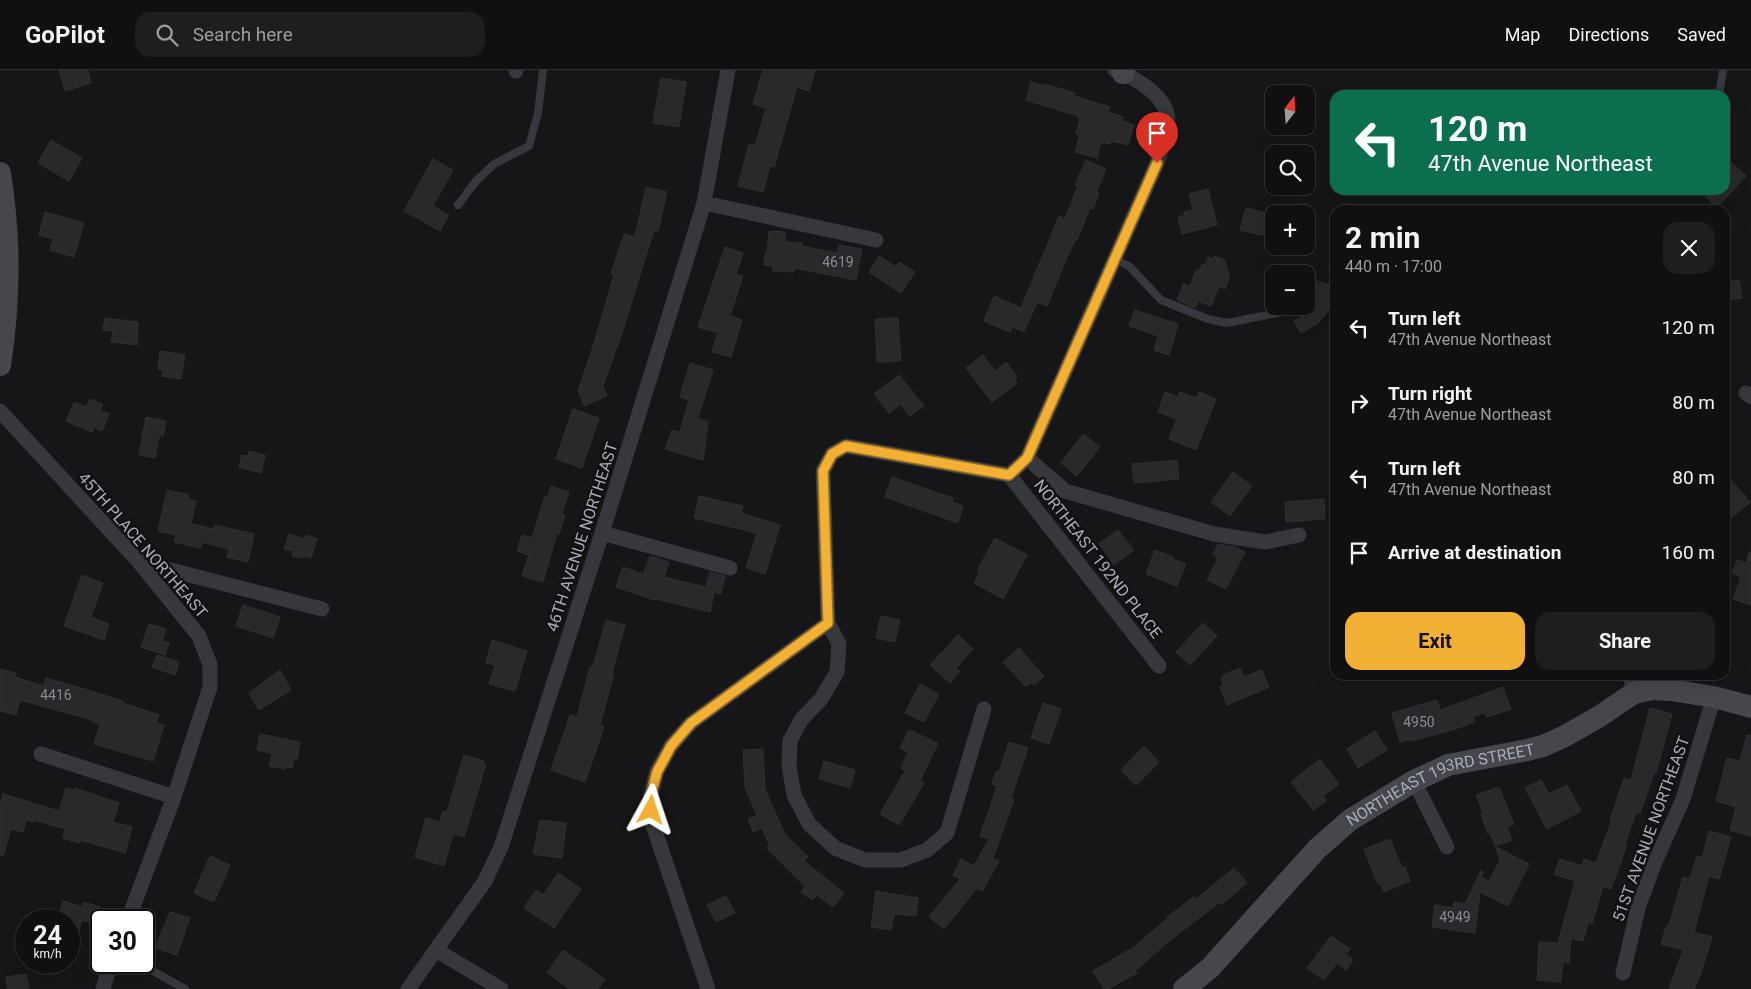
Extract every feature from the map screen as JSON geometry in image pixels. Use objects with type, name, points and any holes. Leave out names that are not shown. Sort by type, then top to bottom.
[{"type":"street","name":"46TH AVENUE NORTHEAST","points":[[408,989],[485,881],[501,847],[602,533],[704,203],[728,70]]},
{"type":"street","points":[[984,709],[947,833],[927,850],[901,860],[865,860],[835,848],[809,824],[794,795],[789,766],[790,741],[800,720],[821,699],[837,672],[839,644],[828,623],[823,471],[832,454],[846,446],[1009,475],[1027,458],[1157,163],[1168,121],[1164,106],[1155,92],[1120,71]]},
{"type":"street","points":[[0,173],[8,261],[5,330],[0,365]]},
{"type":"street","points":[[704,203],[876,240]]},
{"type":"street","name":"45TH PLACE NORTHEAST","points":[[0,411],[139,562],[199,636],[210,665],[210,687],[174,797],[132,909]]},
{"type":"street","points":[[1027,458],[1065,491],[1214,534],[1265,542],[1299,535]]},
{"type":"street","name":"NORTHEAST 192ND PLACE","points":[[1009,475],[1159,666]]},
{"type":"street","points":[[602,533],[730,568]]},
{"type":"street","points":[[139,562],[322,609]]},
{"type":"street","points":[[708,989],[652,822],[650,798],[657,772],[671,746],[691,723],[828,623]]},
{"type":"street","name":"NORTHEAST 193RD STREET","points":[[1184,989],[1210,968],[1317,848],[1350,820],[1414,781],[1448,765],[1543,746],[1600,716],[1632,684],[1653,689],[1714,697],[1751,707]]},
{"type":"street","name":"51ST AVENUE NORTHEAST","points":[[1622,973],[1638,908],[1683,799],[1714,697]]},
{"type":"street","points":[[41,754],[174,797]]},
{"type":"street","points":[[1414,781],[1447,847]]},
{"type":"street","points":[[436,950],[501,989]]},
{"type":"street","points":[[104,989],[108,974]]},
{"type":"lane","points":[[458,206],[476,181],[494,164],[529,146],[538,114],[543,70]]},
{"type":"lane","points":[[1720,90],[1724,70]]},
{"type":"lane","points":[[1115,259],[1130,267],[1161,300],[1208,319],[1227,324],[1269,315]]},
{"type":"lane","points":[[155,972],[185,989]]},
{"type":"building","points":[[59,70],[88,70],[91,83],[65,91]]},
{"type":"building","points":[[763,70],[815,70],[809,91],[797,87],[774,167],[770,166],[763,192],[738,186],[749,144],[755,146],[766,108],[753,104]]},
{"type":"building","points":[[661,78],[686,82],[679,127],[653,123]]},
{"type":"building","points":[[1031,82],[1075,93],[1074,96],[1110,107],[1108,112],[1123,117],[1122,121],[1134,125],[1128,145],[1111,141],[1110,144],[1101,142],[1097,158],[1075,152],[1080,135],[1076,134],[1080,119],[1078,116],[1026,100]]},
{"type":"building","points":[[51,140],[82,158],[69,181],[38,163]]},
{"type":"building","points":[[433,159],[453,170],[433,206],[449,215],[440,231],[404,211]]},
{"type":"building","points":[[1086,160],[1106,169],[1096,193],[1099,193],[1093,209],[1090,208],[1047,306],[1037,302],[1024,332],[1012,327],[1010,332],[984,321],[994,296],[1021,308],[1059,216],[1065,219],[1078,186],[1075,185]]},
{"type":"building","points":[[1730,163],[1746,176],[1730,193]]},
{"type":"building","points":[[646,187],[667,192],[658,231],[654,230],[618,346],[603,386],[607,396],[584,406],[578,391],[614,275],[611,274],[624,234],[635,237]]},
{"type":"building","points":[[1208,189],[1217,225],[1182,234],[1178,217],[1185,215],[1184,212],[1193,210],[1189,194]]},
{"type":"building","points":[[1704,195],[1728,195],[1719,205],[1715,205]]},
{"type":"building","points":[[1246,208],[1265,213],[1265,235],[1240,230]]},
{"type":"building","points":[[45,212],[84,223],[74,257],[50,250],[53,239],[39,235]]},
{"type":"building","points":[[769,231],[785,232],[785,242],[802,243],[802,246],[837,253],[839,245],[862,249],[856,280],[794,268],[794,272],[773,271],[773,266],[764,265]]},
{"type":"building","points":[[725,247],[743,253],[736,274],[743,276],[730,316],[742,320],[731,357],[712,352],[718,333],[698,327]]},
{"type":"building","points":[[879,256],[896,267],[899,262],[915,272],[901,293],[869,272]]},
{"type":"building","points":[[1214,256],[1225,260],[1229,278],[1225,289],[1219,286],[1211,306],[1198,301],[1195,308],[1177,300],[1183,284],[1190,286],[1197,269],[1200,270],[1202,264],[1205,265],[1208,257],[1213,259]]},
{"type":"building","points":[[1739,280],[1742,298],[1730,300],[1730,282]]},
{"type":"building","points":[[1315,281],[1330,285],[1330,302],[1327,313],[1317,324],[1301,333],[1294,321],[1301,318],[1300,315],[1315,315]]},
{"type":"building","points":[[1135,310],[1178,324],[1169,355],[1154,350],[1158,336],[1129,326]]},
{"type":"building","points":[[105,318],[138,322],[137,345],[111,342],[113,331],[103,330]]},
{"type":"building","points":[[898,318],[901,361],[877,362],[875,319]]},
{"type":"building","points":[[160,351],[185,355],[181,379],[162,376],[163,370],[158,369]]},
{"type":"building","points":[[983,355],[995,371],[1006,362],[1017,376],[1014,379],[1017,383],[992,402],[966,368]]},
{"type":"building","points":[[690,363],[713,370],[698,418],[708,422],[703,460],[665,449],[672,430],[680,432],[689,400],[680,397]]},
{"type":"building","points":[[899,375],[924,406],[910,416],[900,404],[889,413],[874,394]]},
{"type":"building","points":[[1165,392],[1178,397],[1180,392],[1197,398],[1199,392],[1216,399],[1196,450],[1169,439],[1177,419],[1158,412]]},
{"type":"building","points":[[90,399],[102,404],[100,411],[109,414],[102,431],[94,427],[92,432],[66,421],[74,402],[86,407]]},
{"type":"building","points":[[573,409],[599,418],[582,468],[556,459]]},
{"type":"building","points":[[146,417],[166,421],[163,436],[159,436],[155,458],[139,455]]},
{"type":"building","points":[[1083,434],[1100,447],[1077,476],[1061,463]]},
{"type":"building","points":[[249,451],[265,455],[261,473],[239,467],[242,455],[248,456]]},
{"type":"building","points":[[1177,460],[1179,479],[1134,483],[1132,464]]},
{"type":"building","points":[[1233,472],[1252,486],[1230,516],[1211,502]]},
{"type":"building","points":[[892,477],[953,498],[952,502],[963,506],[958,523],[885,497]]},
{"type":"building","points":[[1730,479],[1750,502],[1732,517],[1730,515]]},
{"type":"building","points":[[551,486],[569,492],[562,514],[565,515],[559,534],[557,533],[543,582],[522,576],[529,555],[517,551],[522,535],[532,538],[545,496],[548,497]]},
{"type":"building","points":[[167,490],[189,495],[188,499],[196,501],[191,524],[214,529],[214,525],[254,534],[248,562],[227,557],[229,549],[202,542],[201,548],[174,542],[176,535],[158,531]]},
{"type":"building","points":[[699,496],[743,506],[741,513],[780,525],[765,574],[746,568],[757,533],[694,518]]},
{"type":"building","points":[[1324,499],[1325,519],[1286,522],[1285,502]]},
{"type":"building","points":[[1118,530],[1134,550],[1114,565],[1099,544]]},
{"type":"building","points":[[289,534],[304,539],[306,535],[317,539],[311,558],[292,556],[293,551],[284,549]]},
{"type":"building","points":[[995,538],[1027,555],[1003,599],[974,583],[980,570],[978,569]]},
{"type":"building","points":[[1218,544],[1235,547],[1245,552],[1226,589],[1207,580],[1218,558],[1213,555]]},
{"type":"building","points":[[1155,550],[1186,564],[1177,586],[1146,574]]},
{"type":"building","points":[[1749,552],[1751,552],[1751,605],[1733,599],[1741,577],[1732,573],[1737,560],[1746,563]]},
{"type":"building","points":[[650,556],[669,562],[664,577],[706,587],[710,572],[725,576],[721,594],[714,592],[710,612],[655,600],[616,587],[623,567],[643,574]]},
{"type":"building","points":[[82,575],[103,583],[91,617],[109,624],[104,640],[64,626]]},
{"type":"building","points":[[243,605],[280,617],[273,638],[236,626]]},
{"type":"building","points":[[881,616],[900,620],[895,642],[876,638]]},
{"type":"building","points":[[606,620],[625,625],[600,725],[604,727],[585,782],[551,770],[570,715],[577,717],[590,667],[593,667]]},
{"type":"building","points":[[1203,623],[1217,636],[1190,665],[1176,652]]},
{"type":"building","points":[[149,624],[166,629],[162,641],[169,643],[165,655],[141,647]]},
{"type":"building","points":[[958,635],[973,649],[956,668],[960,671],[950,683],[930,665]]},
{"type":"building","points":[[492,640],[527,651],[515,691],[489,684],[495,665],[486,663]]},
{"type":"building","points":[[1019,648],[1044,676],[1034,685],[1032,682],[1026,687],[1003,662]]},
{"type":"building","points":[[157,655],[179,662],[175,675],[152,667]]},
{"type":"building","points":[[1240,668],[1244,677],[1262,670],[1269,687],[1227,705],[1220,687],[1223,685],[1221,679],[1224,678],[1223,675]]},
{"type":"building","points":[[0,669],[16,673],[15,677],[43,686],[46,678],[123,701],[123,703],[159,715],[156,723],[164,725],[153,761],[94,744],[100,725],[86,718],[20,700],[16,715],[0,711]]},
{"type":"building","points":[[280,670],[291,690],[259,710],[249,693]]},
{"type":"building","points":[[920,684],[939,694],[924,722],[905,713]]},
{"type":"building","points":[[1503,687],[1511,709],[1487,717],[1484,712],[1473,717],[1475,722],[1412,741],[1411,739],[1400,742],[1392,713],[1437,700],[1440,710]]},
{"type":"building","points":[[1043,703],[1061,709],[1049,744],[1031,738]]},
{"type":"building","points":[[1650,708],[1672,714],[1656,773],[1654,773],[1640,814],[1636,812],[1625,844],[1627,845],[1611,889],[1603,886],[1592,924],[1588,923],[1583,941],[1571,938],[1569,963],[1563,962],[1561,982],[1537,980],[1539,942],[1558,943],[1575,881],[1554,874],[1560,859],[1582,866],[1584,859],[1596,863],[1612,820],[1610,820],[1624,778],[1631,780]]},
{"type":"building","points":[[909,730],[938,743],[920,781],[924,783],[899,825],[880,814],[905,771],[901,768],[908,752],[900,748]]},
{"type":"building","points":[[1375,731],[1387,750],[1358,768],[1347,749]]},
{"type":"building","points":[[260,734],[300,742],[297,759],[294,759],[292,768],[284,767],[285,769],[269,766],[272,753],[257,750]]},
{"type":"building","points":[[1747,735],[1751,736],[1751,836],[1730,830],[1736,807],[1716,801],[1727,758],[1740,761]]},
{"type":"building","points":[[1009,742],[1028,748],[1011,798],[1014,799],[993,858],[999,861],[982,891],[977,888],[944,929],[929,917],[960,879],[953,875],[961,859],[974,866],[989,839],[980,836],[997,786],[992,784],[996,771],[999,772]]},
{"type":"building","points":[[1144,746],[1159,762],[1136,785],[1121,770]]},
{"type":"building","points":[[763,749],[765,789],[784,833],[808,857],[804,861],[844,893],[833,907],[817,895],[812,900],[801,892],[805,886],[767,848],[770,846],[762,828],[753,832],[748,819],[757,815],[745,788],[743,750]]},
{"type":"building","points":[[464,755],[484,761],[483,763],[486,764],[464,837],[453,834],[444,866],[415,857],[426,818],[440,822],[443,811],[447,812]]},
{"type":"building","points":[[1320,759],[1339,784],[1323,796],[1326,801],[1313,810],[1291,782]]},
{"type":"building","points":[[824,761],[855,770],[850,788],[819,779]]},
{"type":"building","points":[[1541,780],[1549,794],[1567,785],[1581,811],[1547,829],[1525,788]]},
{"type":"building","points":[[1499,787],[1514,824],[1507,827],[1512,840],[1495,846],[1490,833],[1488,834],[1476,795]]},
{"type":"building","points":[[66,788],[74,791],[75,788],[119,803],[113,822],[132,827],[125,853],[80,840],[79,843],[63,838],[65,829],[34,820],[33,822],[26,820],[23,832],[11,829],[3,856],[0,855],[0,806],[3,794],[59,811]]},
{"type":"building","points":[[540,820],[566,823],[562,858],[533,854]]},
{"type":"building","points":[[1709,831],[1731,837],[1719,879],[1709,876],[1694,932],[1712,937],[1694,989],[1669,989],[1683,950],[1661,944],[1667,924],[1669,925],[1683,877],[1690,879],[1697,856],[1702,858]]},
{"type":"building","points":[[1390,839],[1402,868],[1405,867],[1410,881],[1384,892],[1380,883],[1378,884],[1364,849]]},
{"type":"building","points":[[1496,847],[1529,864],[1508,906],[1480,892],[1475,933],[1432,927],[1435,905],[1453,908],[1454,902],[1465,904],[1481,871],[1483,872],[1482,878],[1489,881],[1500,860]]},
{"type":"building","points":[[210,856],[230,865],[214,902],[194,893]]},
{"type":"building","points":[[1234,868],[1247,883],[1222,904],[1220,902],[1169,941],[1135,971],[1137,973],[1108,989],[1104,989],[1093,971],[1134,947],[1167,917],[1194,897],[1196,899]]},
{"type":"building","points":[[558,873],[581,889],[554,928],[524,908],[536,890],[543,895]]},
{"type":"building","points":[[876,891],[918,898],[916,916],[894,914],[891,930],[871,927]]},
{"type":"building","points":[[726,896],[735,913],[716,922],[707,905]]},
{"type":"building","points":[[63,901],[82,907],[84,902],[100,907],[99,909],[90,909],[90,922],[82,920],[80,927],[80,909],[61,909]]},
{"type":"building","points":[[170,912],[190,918],[177,955],[155,948]]},
{"type":"building","points":[[1331,936],[1350,949],[1346,954],[1353,960],[1346,970],[1337,963],[1324,980],[1307,968]]},
{"type":"building","points":[[563,950],[605,979],[598,989],[570,989],[547,973]]},
{"type":"building","points":[[26,974],[29,989],[8,989],[6,977]]},
{"type":"route","points":[[651,810],[650,798],[657,772],[671,746],[691,723],[828,623],[823,471],[832,454],[846,446],[1009,475],[1027,458],[1157,163]]}]
